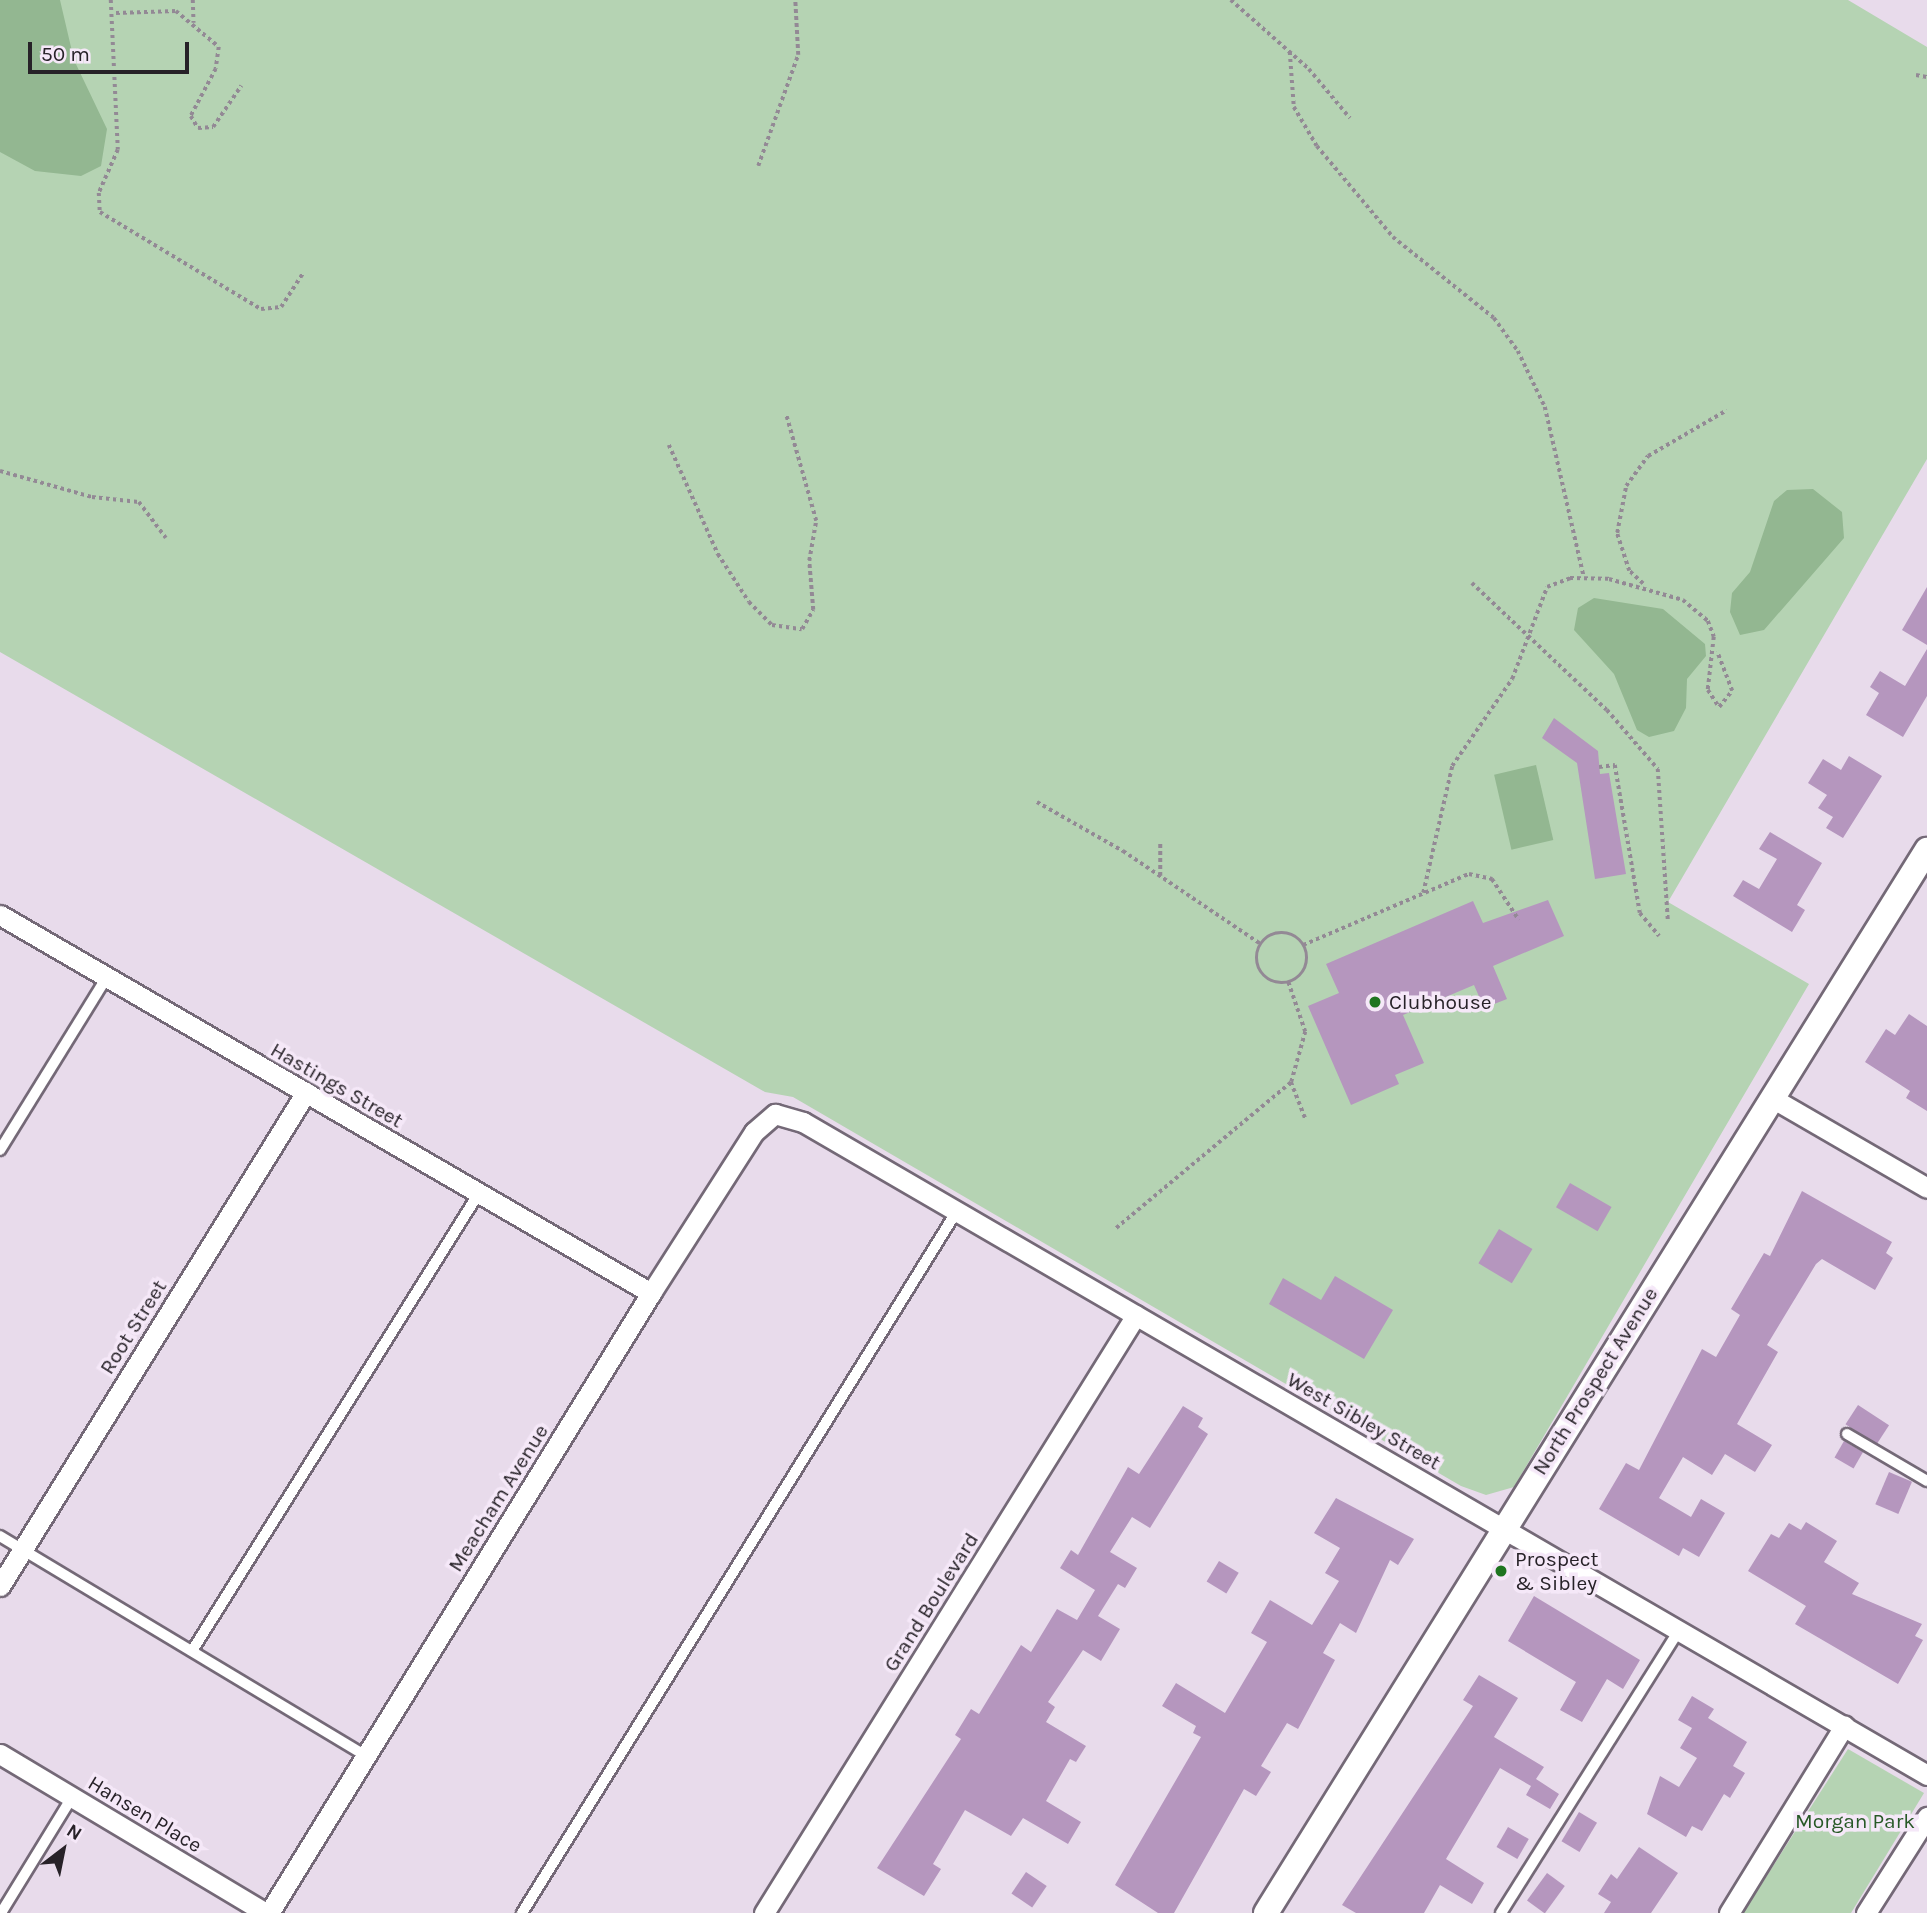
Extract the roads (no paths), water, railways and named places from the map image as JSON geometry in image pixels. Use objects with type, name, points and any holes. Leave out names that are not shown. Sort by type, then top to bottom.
[{"type":"street","name":"North Prospect Avenue","points":[[1266,1913],[1503,1527],[1927,850]]},
{"type":"street","name":"Hastings Street","points":[[0,915],[651,1293]]},
{"type":"street","name":"Root Street","points":[[0,1586],[306,1092]]},
{"type":"street","points":[[1772,1098],[1927,1188]]},
{"type":"street","name":"West Sibley Street","points":[[775,1114],[803,1122],[1927,1774]]},
{"type":"street","name":"Meacham Avenue","points":[[267,1913],[651,1293],[754,1132],[775,1114]]},
{"type":"street","name":"Grand Boulevard","points":[[764,1913],[1136,1315]]},
{"type":"street","points":[[1729,1913],[1844,1726]]},
{"type":"street","name":"Hansen Place","points":[[0,1754],[267,1913]]},
{"type":"street","points":[[1866,1913],[1927,1817]]},
{"type":"lane","points":[[0,1150],[107,977]]},
{"type":"lane","points":[[192,1651],[479,1193]]},
{"type":"lane","points":[[522,1913],[957,1211]]},
{"type":"lane","points":[[1847,1434],[1927,1481]]},
{"type":"lane","points":[[0,1536],[366,1756]]},
{"type":"lane","points":[[1500,1913],[1679,1630]]},
{"type":"lane","points":[[1,1913],[72,1797]]},
{"type":"place","name":"Clubhouse","points":[[1375,1002]]},
{"type":"place","name":"Prospect & Sibley","points":[[1501,1571]]},
{"type":"park label","name":"Morgan Park","points":[[1855,1821]]}]
